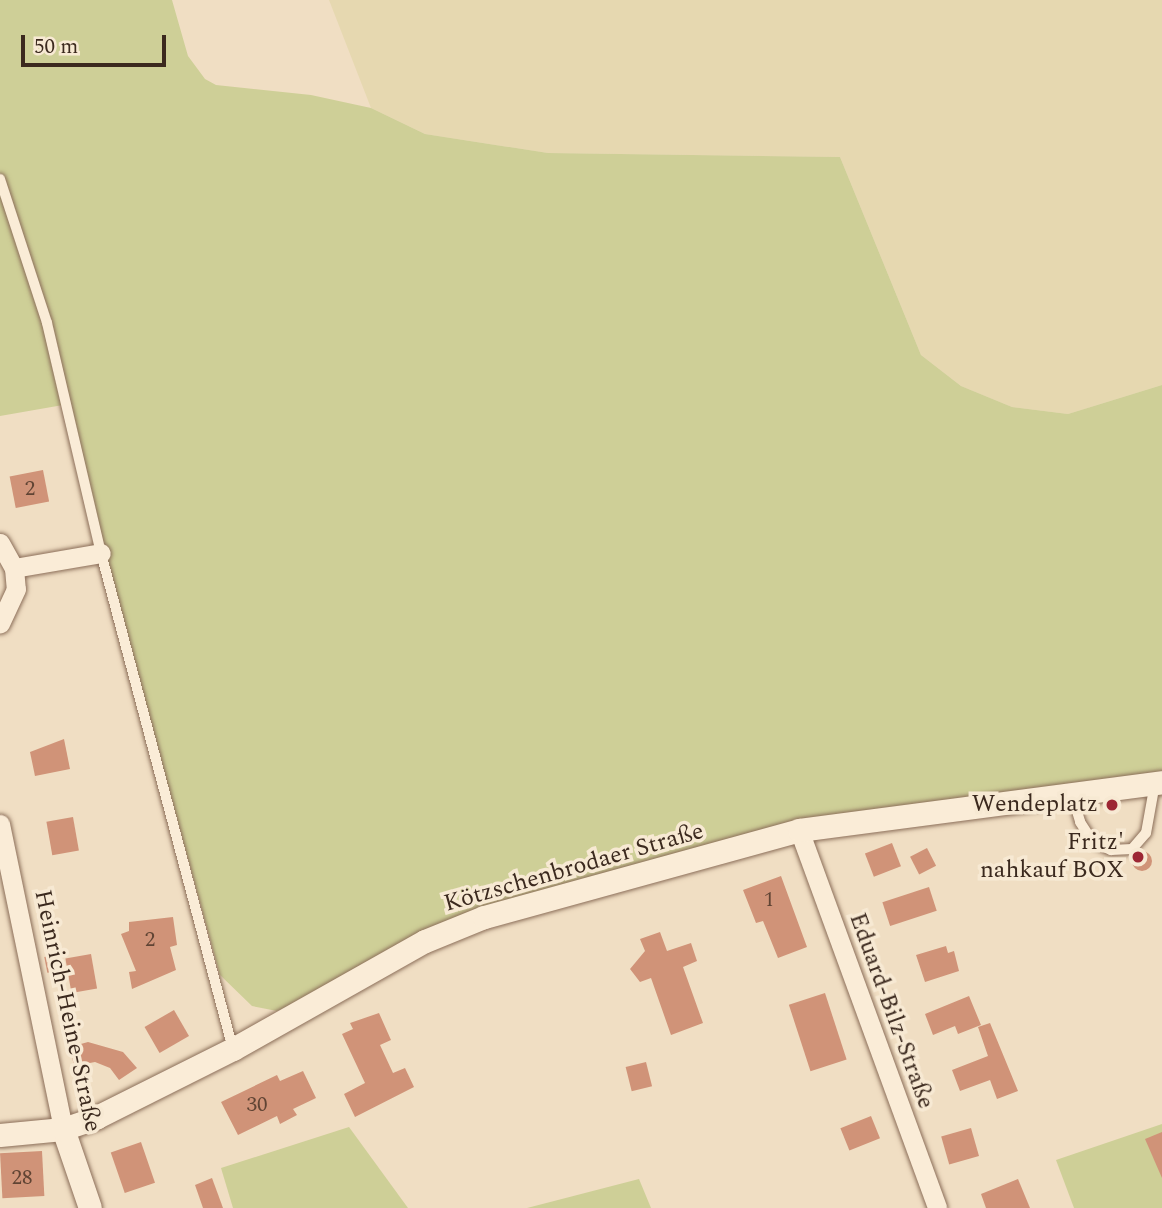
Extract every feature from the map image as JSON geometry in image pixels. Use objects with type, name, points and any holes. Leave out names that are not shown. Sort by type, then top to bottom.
[{"type":"street","points":[[0,543],[14,568],[16,589],[0,623]]},
{"type":"street","points":[[14,568],[101,553]]},
{"type":"street","name":"Kötzschenbrodaer Straße","points":[[0,1136],[63,1129],[97,1118],[233,1049],[425,941],[484,917],[799,831],[1159,783]]},
{"type":"street","name":"Heinrich-Heine-Straße","points":[[0,824],[63,1129],[90,1208]]},
{"type":"street","name":"Eduard-Bilz-Straße","points":[[799,831],[937,1208]]},
{"type":"lane","points":[[0,179],[47,323],[101,553],[233,1049]]},
{"type":"lane","points":[[1072,794],[1080,822],[1093,842],[1111,850],[1132,849],[1146,834],[1159,783]]},
{"type":"shaded area","points":[[329,0],[1162,0],[1162,385],[1068,414],[1012,407],[961,386],[921,355],[840,157],[548,153],[425,134],[371,108]]},
{"type":"green space","points":[[0,0],[172,0],[188,56],[205,79],[216,85],[311,95],[371,108],[425,134],[548,153],[840,157],[921,355],[961,386],[1012,407],[1068,414],[1162,385],[1162,775],[813,820],[572,887],[277,1011],[252,1006],[220,975],[63,405],[0,416]]},
{"type":"green space","points":[[1162,1124],[1162,1208],[1074,1208],[1056,1160]]},
{"type":"green space","points":[[349,1127],[408,1208],[233,1208],[221,1168]]},
{"type":"green space","points":[[639,1179],[651,1208],[527,1208]]},
{"type":"building","points":[[43,470],[49,501],[16,508],[10,476]]},
{"type":"building","points":[[64,739],[70,769],[35,776],[30,752]]},
{"type":"building","points":[[73,817],[79,850],[52,855],[46,822]]},
{"type":"building","points":[[892,843],[901,866],[874,877],[865,853]]},
{"type":"building","points":[[927,848],[936,866],[919,874],[910,857]]},
{"type":"building","points":[[1142,851],[1149,854],[1152,861],[1149,868],[1142,871],[1135,868],[1132,861],[1135,854]]},
{"type":"building","points":[[781,876],[807,947],[778,958],[763,921],[756,923],[743,890]]},
{"type":"building","points":[[929,887],[937,911],[890,926],[882,902]]},
{"type":"building","points":[[173,917],[177,945],[170,947],[176,970],[132,989],[129,972],[136,971],[121,934],[129,931],[129,922]]},
{"type":"building","points":[[660,932],[667,951],[691,943],[697,961],[683,967],[703,1023],[671,1035],[651,978],[640,982],[630,969],[645,951],[640,939]]},
{"type":"building","points":[[946,946],[948,953],[954,951],[959,971],[925,982],[916,955]]},
{"type":"building","points":[[60,954],[63,970],[47,973],[44,957]]},
{"type":"building","points":[[91,954],[97,988],[71,993],[65,959]]},
{"type":"building","points":[[825,993],[847,1060],[810,1071],[789,1005]]},
{"type":"building","points":[[969,996],[981,1025],[958,1034],[955,1026],[933,1035],[925,1014]]},
{"type":"building","points":[[174,1010],[189,1036],[160,1053],[145,1027]]},
{"type":"building","points":[[379,1013],[391,1040],[380,1045],[393,1073],[405,1068],[414,1087],[355,1117],[344,1094],[365,1083],[342,1034],[353,1029],[350,1023]]},
{"type":"building","points":[[990,1023],[1018,1091],[997,1099],[990,1080],[960,1091],[952,1070],[988,1056],[978,1027]]},
{"type":"building","points":[[88,1042],[123,1052],[137,1068],[119,1080],[110,1068],[95,1062],[74,1066],[70,1047]]},
{"type":"building","points":[[646,1062],[652,1086],[632,1091],[626,1067]]},
{"type":"building","points":[[303,1071],[316,1098],[293,1109],[297,1115],[280,1124],[277,1116],[238,1135],[221,1102],[277,1075],[280,1081]]},
{"type":"building","points":[[871,1116],[880,1138],[849,1151],[840,1128]]},
{"type":"building","points":[[971,1128],[979,1156],[949,1164],[941,1137]]},
{"type":"building","points":[[1162,1132],[1162,1178],[1145,1139]]},
{"type":"building","points":[[141,1142],[155,1183],[125,1193],[111,1152]]},
{"type":"building","points":[[42,1151],[44,1196],[2,1198],[0,1153]]},
{"type":"building","points":[[212,1178],[223,1208],[203,1208],[195,1185]]},
{"type":"building","points":[[1018,1179],[1030,1208],[986,1208],[981,1194]]},
{"type":"place","name":"Wendeplatz","points":[[1112,805]]},
{"type":"place","name":"Fritz' nahkauf BOX","points":[[1138,857]]}]
